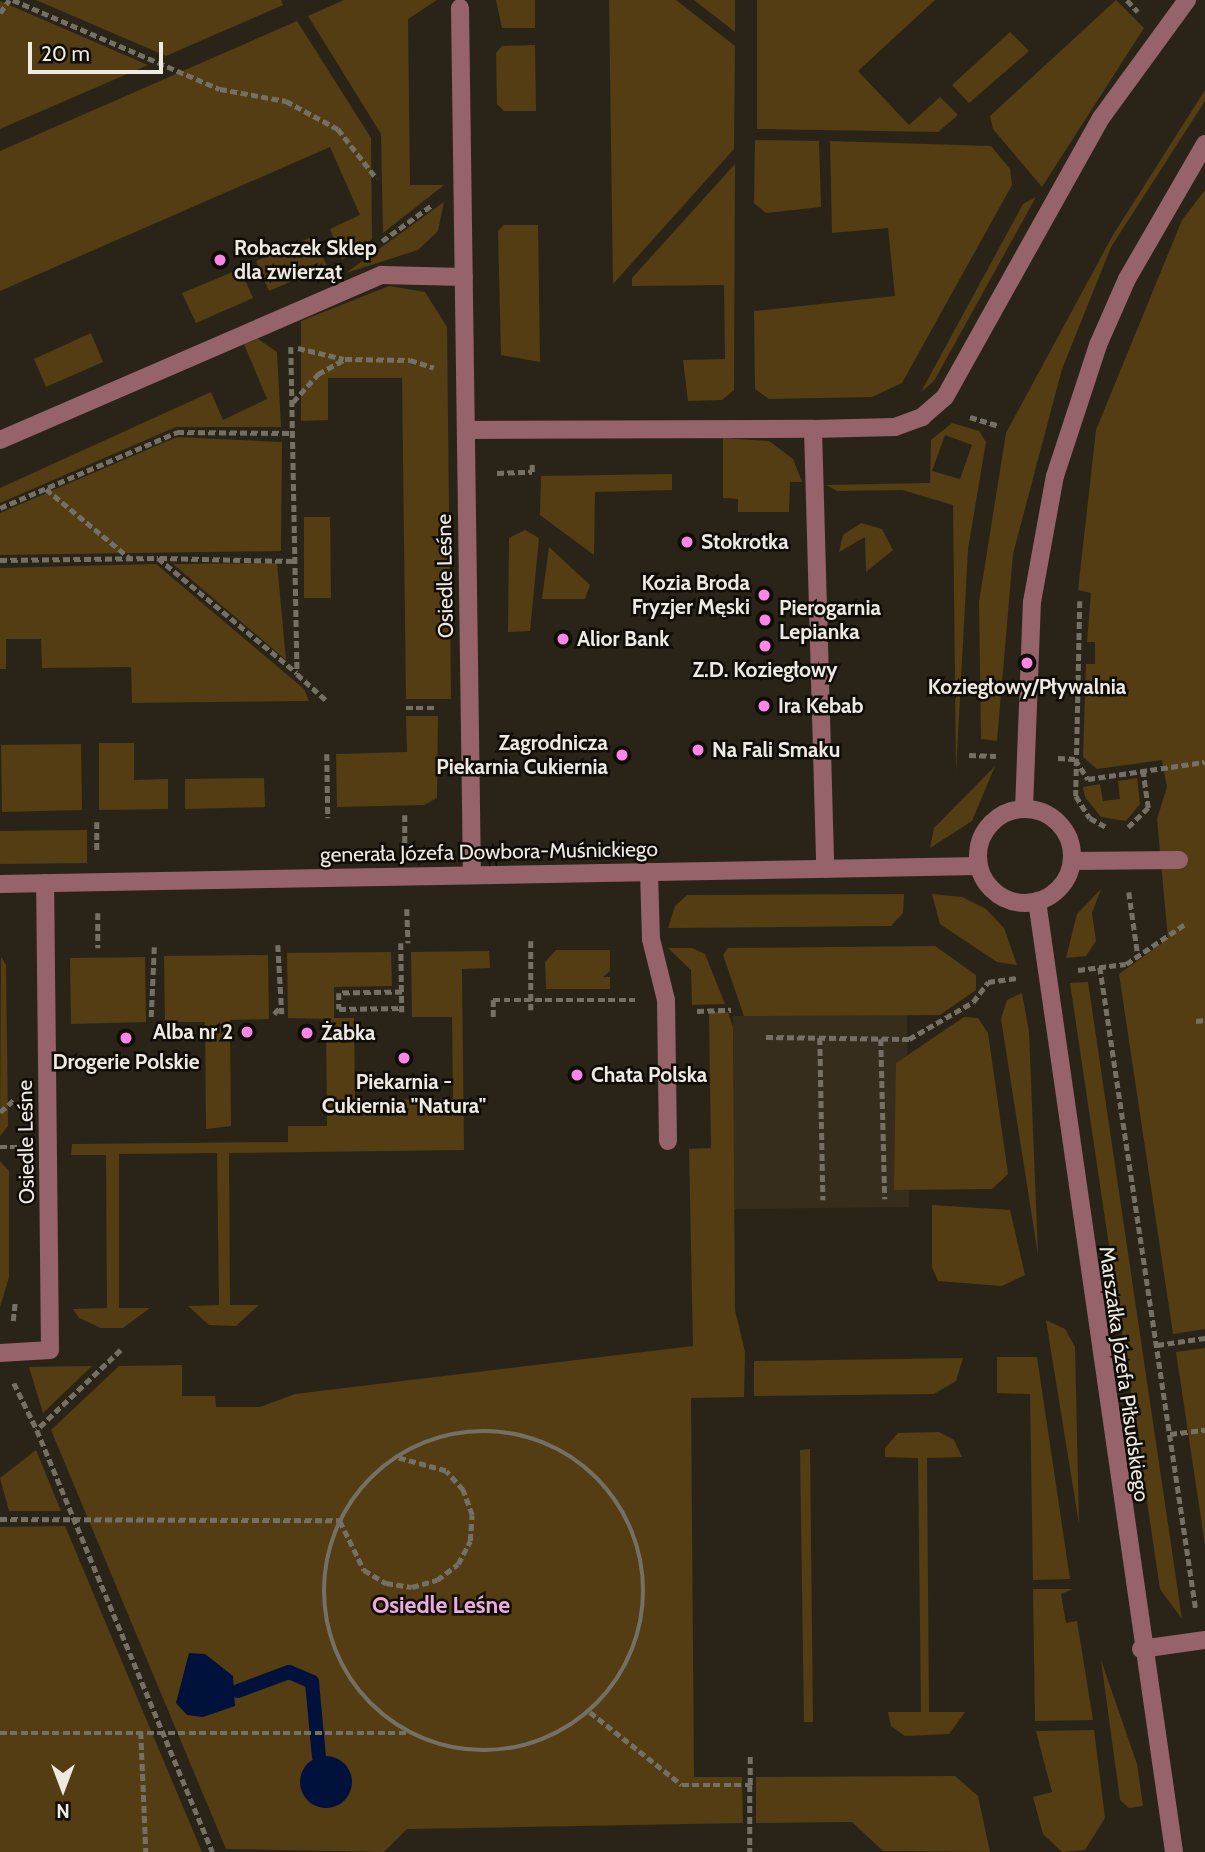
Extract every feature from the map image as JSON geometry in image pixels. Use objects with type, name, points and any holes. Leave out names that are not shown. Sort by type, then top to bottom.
[{"type":"street","points":[[466,430],[813,429],[895,426],[922,417],[945,397],[1093,130],[1186,0]]},
{"type":"street","name":"Osiedle Leśne","points":[[460,8],[472,874]]},
{"type":"street","points":[[1024,809],[1032,602],[1055,477],[1098,345],[1127,279],[1205,144]]},
{"type":"street","points":[[0,440],[382,275],[464,277]]},
{"type":"street","points":[[813,429],[825,869]]},
{"type":"street","points":[[1024,809],[1058,821],[1072,861],[1060,886],[1037,901],[1005,898],[988,885],[979,866],[986,829],[1005,813],[1024,809]]},
{"type":"street","points":[[1072,861],[1179,860]]},
{"type":"street","name":"generała Józefa Dowbora-Muśnickiego","points":[[0,884],[979,866]]},
{"type":"street","points":[[649,872],[651,939],[666,1000],[668,1141]]},
{"type":"street","name":"Osiedle Leśne","points":[[0,1353],[50,1350],[45,883]]},
{"type":"street","name":"Marszałka Józefa Piłsudskiego","points":[[1037,901],[1044,974],[1174,1852]]},
{"type":"street","points":[[1142,1649],[1203,1640]]},
{"type":"path","points":[[0,13],[11,0],[220,89],[286,101],[338,129],[377,179]]},
{"type":"path","points":[[291,313],[297,674]]},
{"type":"path","points":[[291,347],[345,359],[410,360],[465,377]]},
{"type":"path","points":[[293,402],[318,374],[345,359]]},
{"type":"path","points":[[497,485],[497,473],[532,472],[531,430]]},
{"type":"path","points":[[0,508],[177,432],[293,433]]},
{"type":"path","points":[[46,488],[132,559]]},
{"type":"path","points":[[0,560],[158,558],[295,561]]},
{"type":"path","points":[[158,558],[327,701]]},
{"type":"path","points":[[1080,601],[1074,759],[1081,808],[1113,828]]},
{"type":"path","points":[[327,754],[328,818]]},
{"type":"path","points":[[1074,759],[1088,779],[1205,762]]},
{"type":"path","points":[[1120,829],[1148,808],[1143,771]]},
{"type":"path","points":[[1121,861],[1138,956]]},
{"type":"path","points":[[766,1037],[909,1039],[973,1002],[988,982],[1100,967],[1138,956],[1185,924]]},
{"type":"path","points":[[531,941],[531,1010]]},
{"type":"path","points":[[401,943],[402,992],[402,1010],[339,1009],[339,993],[402,992]]},
{"type":"path","points":[[274,1014],[278,1008],[278,944]]},
{"type":"path","points":[[154,947],[153,1014],[159,1017]]},
{"type":"path","points":[[1100,967],[1203,1640]]},
{"type":"path","points":[[493,1017],[494,1000],[666,1000],[688,1011],[731,1010]]},
{"type":"path","points":[[278,1008],[282,1014]]},
{"type":"path","points":[[1196,1021],[1205,1020]]},
{"type":"path","points":[[820,1038],[823,1200]]},
{"type":"path","points":[[881,1039],[885,1199]]},
{"type":"path","points":[[0,1112],[17,1098]]},
{"type":"path","points":[[1157,1345],[1205,1338]]},
{"type":"path","points":[[37,1430],[121,1350]]},
{"type":"path","points":[[14,1382],[76,1518],[213,1852]]},
{"type":"path","points":[[1170,1434],[1205,1430]]},
{"type":"path","points":[[0,1733],[411,1733],[463,1749],[517,1748],[590,1712],[627,1665],[644,1609],[640,1549],[614,1495],[559,1448],[518,1433],[443,1437],[394,1457],[340,1520],[324,1580],[331,1641],[362,1695],[411,1733]]},
{"type":"path","points":[[340,1520],[364,1570],[386,1583],[425,1584],[458,1564],[471,1528],[463,1490],[446,1471],[394,1457]]},
{"type":"path","points":[[0,1519],[340,1520]]},
{"type":"path","points":[[590,1712],[682,1785],[750,1784]]},
{"type":"path","points":[[141,1732],[146,1852]]},
{"type":"path","points":[[51,1733],[51,1742]]},
{"type":"path","points":[[750,1755],[750,1852]]},
{"type":"shaded area","points":[[36,0],[281,0],[283,5],[166,56]]},
{"type":"shaded area","points":[[344,0],[437,0],[408,19],[410,185],[444,185],[383,233],[381,134],[308,16]]},
{"type":"shaded area","points":[[496,0],[535,0],[535,28],[502,28]]},
{"type":"shaded area","points":[[609,0],[676,0],[735,46],[734,149],[613,284]]},
{"type":"shaded area","points":[[694,0],[735,0],[735,32]]},
{"type":"shaded area","points":[[757,0],[935,0],[858,71],[909,125],[940,97],[958,115],[938,132],[757,129]]},
{"type":"shaded area","points":[[1116,0],[1144,28],[1042,187],[993,129],[990,116]]},
{"type":"shaded area","points":[[0,1],[148,65],[0,129]]},
{"type":"shaded area","points":[[297,21],[371,138],[372,239],[342,260],[330,229],[360,215],[330,147],[0,291],[0,151]]},
{"type":"shaded area","points":[[1010,32],[1029,51],[969,103],[952,85]]},
{"type":"shaded area","points":[[535,45],[536,111],[504,111],[497,104],[496,53],[502,46]]},
{"type":"shaded area","points":[[1205,90],[1205,101],[1111,247],[1062,369],[1013,554],[997,741],[981,739],[979,602],[1006,433],[1113,235]]},
{"type":"shaded area","points":[[755,140],[819,141],[821,207],[766,213],[754,203]]},
{"type":"shaded area","points":[[830,141],[991,146],[1010,169],[1012,185],[902,383],[872,397],[769,399],[755,389],[754,311],[895,296],[888,228],[832,233]]},
{"type":"shaded area","points":[[735,164],[734,390],[722,400],[688,401],[683,360],[725,359],[724,285],[632,286],[632,278]]},
{"type":"shaded area","points":[[1205,190],[1205,1329],[1173,1334],[1119,974],[1168,939],[1157,819],[1167,787],[1162,760],[1097,769],[1083,757],[1086,664],[1095,664],[1095,642],[1087,642],[1091,593],[1078,590],[1096,430],[1182,220]]},
{"type":"shaded area","points":[[1036,197],[934,381],[921,392],[1023,204]]},
{"type":"shaded area","points":[[444,202],[438,231],[418,250],[346,273]]},
{"type":"shaded area","points":[[504,225],[538,225],[540,362],[501,355],[498,231]]},
{"type":"shaded area","points":[[314,236],[327,266],[269,291],[256,261]]},
{"type":"shaded area","points":[[240,269],[253,298],[196,323],[182,293]]},
{"type":"shaded area","points":[[389,286],[425,292],[447,327],[451,699],[406,699],[402,378],[328,378],[328,420],[301,421],[301,321]]},
{"type":"shaded area","points":[[91,333],[103,362],[46,387],[34,359]]},
{"type":"shaded area","points":[[258,339],[277,352],[281,427],[176,427],[0,503],[0,488],[211,392],[223,420],[267,399],[244,344]]},
{"type":"shaded area","points":[[952,423],[979,431],[986,442],[968,549],[956,772],[953,505],[902,490],[837,491],[826,485],[930,483],[931,440]],"holes":[[[945,435],[972,445],[960,479],[932,471]]]},
{"type":"shaded area","points":[[177,437],[282,442],[281,551],[0,555],[0,513]]},
{"type":"shaded area","points":[[723,438],[769,441],[793,459],[802,482],[790,482],[789,512],[738,512],[738,499],[723,498]]},
{"type":"shaded area","points":[[672,474],[672,490],[595,492],[594,555],[540,515],[541,476]]},
{"type":"shaded area","points":[[304,517],[330,517],[331,598],[304,598]]},
{"type":"shaded area","points":[[861,523],[882,529],[893,550],[866,572],[865,537],[839,552],[843,535]]},
{"type":"shaded area","points":[[525,530],[539,538],[530,631],[508,632],[509,538]]},
{"type":"shaded area","points":[[549,547],[590,585],[585,599],[542,599]]},
{"type":"shaded area","points":[[277,563],[286,660],[173,564]]},
{"type":"shaded area","points":[[156,564],[304,689],[309,701],[132,703],[131,667],[42,668],[41,639],[6,639],[6,669],[0,669],[0,568]]},
{"type":"shaded area","points":[[406,716],[438,716],[437,798],[424,805],[337,807],[336,754],[407,752]]},
{"type":"shaded area","points":[[99,743],[134,743],[134,780],[168,779],[168,809],[99,810]]},
{"type":"shaded area","points":[[81,744],[82,810],[2,812],[1,745]]},
{"type":"shaded area","points":[[995,766],[972,821],[930,848],[934,828]]},
{"type":"shaded area","points":[[264,778],[265,807],[185,809],[185,779]]},
{"type":"shaded area","points":[[1137,778],[1140,804],[1126,821],[1101,817],[1085,797],[1083,787],[1100,784],[1103,801],[1120,799],[1118,781]]},
{"type":"shaded area","points":[[87,830],[87,863],[0,864],[0,831]]},
{"type":"shaded area","points":[[1101,889],[1092,913],[1096,941],[1086,956],[1066,958],[1077,914]]},
{"type":"shaded area","points":[[904,894],[903,913],[891,926],[668,928],[675,906],[687,895]]},
{"type":"shaded area","points":[[932,894],[962,897],[986,909],[1004,928],[1017,965],[997,962],[940,924]]},
{"type":"shaded area","points":[[935,946],[976,975],[976,990],[940,1015],[744,1016],[723,955],[728,948]]},
{"type":"shaded area","points":[[668,948],[692,948],[705,954],[725,1004],[692,1005],[691,970]]},
{"type":"shaded area","points":[[556,950],[610,950],[610,971],[603,977],[610,977],[610,989],[546,989],[545,962]]},
{"type":"shaded area","points":[[489,951],[490,968],[462,969],[464,1150],[229,1153],[230,1305],[259,1305],[236,1326],[209,1325],[188,1306],[219,1305],[217,1153],[119,1154],[119,1308],[150,1308],[123,1328],[101,1328],[79,1318],[73,1309],[107,1308],[106,1155],[71,1155],[72,1144],[288,1142],[288,1126],[327,1126],[326,1019],[288,1018],[287,953],[391,952],[392,986],[334,987],[334,1018],[354,1018],[355,1100],[453,1099],[452,1017],[412,1017],[411,952]]},
{"type":"shaded area","points":[[268,955],[269,1019],[230,1020],[231,1126],[206,1129],[205,1022],[165,1022],[164,956]]},
{"type":"shaded area","points":[[1,957],[6,965],[8,1126],[0,1136]]},
{"type":"shaded area","points":[[145,957],[146,1022],[71,1024],[70,958]]},
{"type":"shaded area","points":[[1088,982],[1182,1619],[1160,1589],[1070,983]]},
{"type":"shaded area","points":[[1022,993],[1029,1032],[1038,1255],[1001,1019],[1007,1000]]},
{"type":"shaded area","points":[[709,1012],[728,1012],[733,1027],[735,1310],[745,1352],[744,1397],[691,1398],[694,1777],[742,1777],[743,1823],[407,1829],[384,1852],[226,1849],[51,1430],[119,1366],[182,1365],[182,1396],[215,1396],[216,1407],[260,1407],[295,1394],[693,1346],[689,1149],[711,1148]]},
{"type":"shaded area","points":[[907,1015],[909,1207],[734,1209],[733,1016]]},
{"type":"shaded area","points":[[964,1017],[978,1018],[988,1033],[1008,1174],[992,1189],[894,1190],[896,1063]]},
{"type":"shaded area","points":[[0,1161],[9,1171],[9,1277],[0,1307]]},
{"type":"shaded area","points":[[932,1205],[1010,1210],[1025,1275],[1002,1286],[938,1281],[932,1267]]},
{"type":"shaded area","points":[[1046,1320],[1065,1329],[1075,1347],[1079,1524]]},
{"type":"shaded area","points":[[1205,1348],[1205,1545],[1176,1352]]},
{"type":"shaded area","points":[[997,1357],[1037,1357],[1070,1579],[1033,1580],[1030,1394],[997,1393]]},
{"type":"shaded area","points":[[963,1358],[956,1381],[934,1394],[754,1396],[754,1361]]},
{"type":"shaded area","points":[[92,1366],[43,1413],[29,1367]]},
{"type":"shaded area","points":[[939,1432],[954,1440],[962,1457],[927,1458],[929,1712],[965,1712],[949,1734],[905,1736],[891,1726],[888,1712],[921,1712],[918,1458],[885,1457],[885,1448],[898,1433]]},
{"type":"shaded area","points":[[810,1449],[813,1722],[804,1722],[800,1450]]},
{"type":"shaded area","points":[[36,1450],[61,1511],[9,1511],[0,1478]]},
{"type":"shaded area","points":[[65,1526],[202,1852],[0,1852],[0,1527]]},
{"type":"shaded area","points":[[1033,1589],[1073,1589],[1061,1594],[1066,1623],[1077,1621],[1093,1720],[1035,1721]]},
{"type":"shaded area","points":[[1101,1660],[1137,1764],[1143,1806],[1129,1808],[1120,1800]]},
{"type":"shaded area","points":[[1094,1730],[1105,1818],[1085,1850],[1062,1852],[1043,1834],[1033,1797],[1052,1792],[1036,1731]]},
{"type":"shaded area","points":[[955,1776],[978,1796],[990,1852],[883,1851],[852,1822],[756,1823],[756,1777]]},
{"type":"water","points":[[189,1653],[205,1654],[233,1676],[235,1706],[203,1717],[187,1715],[176,1703]]},
{"type":"water","points":[[326,1756],[336,1758],[344,1764],[350,1772],[350,1792],[344,1800],[336,1806],[326,1808],[316,1806],[308,1800],[302,1792],[300,1782],[302,1772],[308,1764],[316,1758]]},
{"type":"waterway","points":[[238,1691],[289,1672],[312,1682],[319,1757]]},
{"type":"place","name":"Robaczek Sklep dla zwierząt","points":[[220,260]]},
{"type":"place","name":"Stokrotka","points":[[687,542]]},
{"type":"place","name":"Kozia Broda Fryzjer Męski","points":[[764,595]]},
{"type":"place","name":"Pierogarnia Lepianka","points":[[765,620]]},
{"type":"place","name":"Alior Bank","points":[[563,639]]},
{"type":"place","name":"Z.D. Koziegłowy","points":[[765,646]]},
{"type":"place","name":"Koziegłowy/Pływalnia","points":[[1027,663]]},
{"type":"place","name":"Ira Kebab","points":[[764,706]]},
{"type":"place","name":"Na Fali Smaku","points":[[698,750]]},
{"type":"place","name":"Zagrodnicza Piekarnia Cukiernia","points":[[622,755]]},
{"type":"place","name":"Alba nr 2","points":[[247,1032]]},
{"type":"place","name":"Żabka","points":[[307,1033]]},
{"type":"place","name":"Drogerie Polskie","points":[[126,1038]]},
{"type":"place","name":"Piekarnia - Cukiernia \"Natura\"","points":[[404,1058]]},
{"type":"place","name":"Chata Polska","points":[[577,1075]]},
{"type":"district","name":"Osiedle Leśne","points":[[441,1605]]}]
